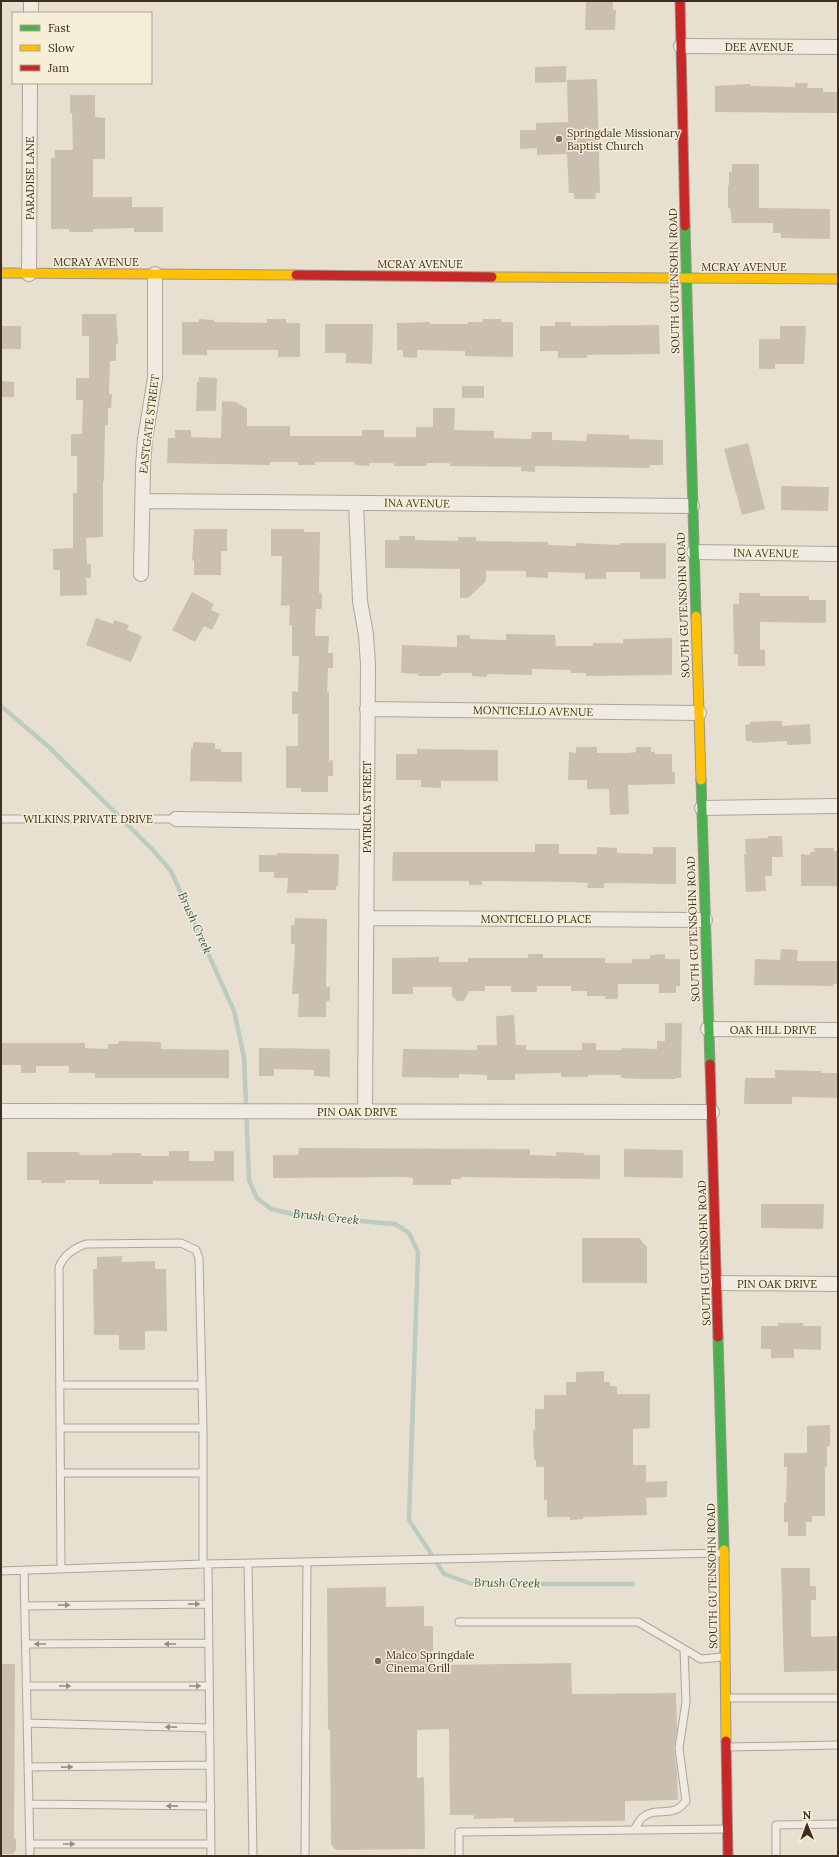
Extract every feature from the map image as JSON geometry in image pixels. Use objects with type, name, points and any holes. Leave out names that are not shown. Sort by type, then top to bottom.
[{"type":"street","points":[[31,1],[31,12]]},
{"type":"street","name":"SOUTH GUTENSOHN ROAD","points":[[680,1],[692,506],[708,1029],[712,1112],[724,1553],[728,1856]]},
{"type":"street","name":"DEE AVENUE","points":[[681,46],[838,47]]},
{"type":"street","name":"PARADISE LANE","points":[[29,274],[30,84]]},
{"type":"street","name":"MCRAY AVENUE","points":[[1,273],[838,279]]},
{"type":"street","name":"EASTGATE STREET","points":[[142,574],[142,501],[145,439],[156,378],[155,274]]},
{"type":"street","name":"INA AVENUE","points":[[142,501],[692,506]]},
{"type":"street","name":"PATRICIA STREET","points":[[356,503],[360,601],[366,635],[368,664],[365,1112]]},
{"type":"street","name":"INA AVENUE","points":[[694,552],[838,554]]},
{"type":"street","name":"MONTICELLO AVENUE","points":[[367,709],[699,713]]},
{"type":"street","points":[[702,808],[838,806]]},
{"type":"street","points":[[176,819],[367,822]]},
{"type":"street","name":"MONTICELLO PLACE","points":[[366,918],[705,920]]},
{"type":"street","name":"OAK HILL DRIVE","points":[[708,1029],[838,1030]]},
{"type":"street","name":"PIN OAK DRIVE","points":[[1,1111],[712,1112]]},
{"type":"street","name":"PIN OAK DRIVE","points":[[717,1283],[838,1284]]},
{"type":"lane","name":"WILKINS PRIVATE DRIVE","points":[[1,819],[176,819]]},
{"type":"lane","points":[[61,1569],[59,1267],[62,1260],[77,1247],[86,1244],[181,1243],[196,1250],[199,1258],[205,1564],[209,1643],[211,1856]]},
{"type":"lane","points":[[60,1385],[201,1384]]},
{"type":"lane","points":[[60,1428],[203,1428]]},
{"type":"lane","points":[[61,1473],[203,1473]]},
{"type":"lane","points":[[1,1570],[24,1571],[205,1564],[724,1553]]},
{"type":"lane","points":[[305,1856],[307,1562]]},
{"type":"lane","points":[[248,1563],[253,1856]]},
{"type":"lane","points":[[24,1571],[30,1856]]},
{"type":"lane","points":[[25,1606],[208,1604]]},
{"type":"lane","points":[[459,1622],[638,1622],[701,1659],[725,1657]]},
{"type":"lane","points":[[26,1644],[209,1643]]},
{"type":"lane","points":[[634,1830],[643,1817],[654,1812],[671,1812],[680,1809],[686,1801],[680,1748],[686,1702],[684,1650]]},
{"type":"lane","points":[[26,1686],[209,1686]]},
{"type":"lane","points":[[726,1698],[838,1698]]},
{"type":"lane","points":[[27,1723],[210,1728]]},
{"type":"lane","points":[[727,1748],[838,1745]]},
{"type":"lane","points":[[28,1767],[210,1765]]},
{"type":"lane","points":[[29,1804],[211,1806]]},
{"type":"lane","points":[[776,1856],[776,1825],[838,1824]]},
{"type":"lane","points":[[459,1856],[459,1832],[728,1829]]},
{"type":"lane","points":[[30,1844],[211,1844]]},
{"type":"building","points":[[586,1],[613,1],[613,10],[616,10],[615,30],[585,30]]},
{"type":"building","points":[[566,66],[566,82],[535,83],[535,67]]},
{"type":"building","name":"Springdale Missionary Baptist Church","points":[[597,79],[600,193],[595,193],[596,199],[574,199],[574,193],[569,193],[567,154],[537,155],[537,148],[520,149],[520,130],[536,130],[536,123],[568,122],[567,80]]},
{"type":"building","points":[[795,83],[808,83],[807,88],[823,88],[823,92],[838,92],[838,113],[715,112],[715,86],[750,84],[751,86],[795,87]]},
{"type":"building","points":[[70,95],[95,95],[95,117],[105,118],[105,159],[93,159],[93,197],[132,197],[132,207],[163,207],[163,232],[134,232],[134,228],[93,229],[93,232],[69,232],[69,229],[51,229],[51,158],[55,158],[55,150],[73,150]]},
{"type":"building","points":[[732,164],[759,164],[759,208],[830,209],[830,239],[781,238],[781,233],[773,233],[773,223],[732,223],[730,208],[728,208],[728,185],[729,172],[732,172]]},
{"type":"building","points":[[82,314],[116,314],[118,344],[116,344],[116,361],[110,361],[109,394],[112,394],[111,408],[108,408],[108,425],[105,425],[103,537],[86,538],[87,564],[91,564],[91,578],[86,578],[87,595],[60,596],[60,570],[53,570],[53,549],[73,548],[73,493],[77,493],[77,456],[71,456],[71,434],[82,434],[83,400],[76,400],[76,378],[89,378],[89,336],[82,336]]},
{"type":"building","points":[[199,319],[214,320],[214,322],[267,323],[267,319],[286,319],[286,323],[300,323],[300,357],[278,357],[278,350],[207,350],[207,355],[182,355],[182,322],[198,322]]},
{"type":"building","points":[[483,319],[501,319],[501,322],[513,322],[513,357],[465,356],[465,351],[417,350],[417,358],[403,357],[403,350],[397,350],[397,323],[430,322],[430,324],[468,324],[468,322],[483,322]]},
{"type":"building","points":[[555,322],[571,322],[571,326],[659,325],[660,354],[587,355],[587,358],[558,358],[558,351],[540,351],[540,326],[555,326]]},
{"type":"building","points":[[325,324],[373,324],[372,364],[346,363],[346,353],[325,353]]},
{"type":"building","points":[[1,326],[21,326],[21,349],[1,349]]},
{"type":"building","points":[[780,326],[806,326],[804,364],[775,364],[775,369],[759,369],[759,339],[780,339]]},
{"type":"building","points":[[199,377],[217,378],[216,411],[196,411],[197,382],[199,382]]},
{"type":"building","points":[[1,381],[14,382],[14,397],[1,397]]},
{"type":"building","points":[[462,386],[484,386],[484,398],[462,398]]},
{"type":"building","points":[[222,401],[236,402],[247,409],[247,426],[290,426],[290,436],[362,436],[362,430],[384,430],[384,437],[416,437],[416,427],[433,427],[433,408],[455,408],[454,430],[494,431],[494,438],[531,439],[532,432],[552,432],[552,440],[586,441],[587,434],[629,435],[629,439],[663,440],[663,465],[650,465],[649,468],[535,466],[535,472],[521,471],[521,467],[450,466],[450,463],[427,463],[426,466],[394,466],[394,463],[369,463],[369,466],[355,465],[354,462],[315,462],[315,465],[298,465],[298,462],[270,462],[270,465],[167,463],[168,438],[175,438],[175,430],[191,430],[191,437],[221,438]]},
{"type":"building","points":[[748,443],[765,509],[742,515],[724,449]]},
{"type":"building","points":[[781,486],[829,487],[828,511],[781,510]]},
{"type":"building","points":[[194,529],[227,529],[227,551],[221,551],[221,575],[194,575],[194,560],[192,561]]},
{"type":"building","points":[[271,529],[304,529],[304,532],[320,532],[319,593],[322,593],[322,609],[316,609],[315,636],[329,636],[328,653],[333,653],[333,668],[328,668],[327,692],[329,692],[329,761],[333,760],[333,776],[328,776],[328,792],[301,792],[301,788],[286,788],[286,746],[298,746],[298,714],[292,714],[292,691],[298,692],[299,656],[292,656],[292,625],[289,625],[290,605],[281,606],[282,556],[271,556]]},
{"type":"building","points":[[399,536],[415,536],[415,540],[458,541],[458,537],[476,537],[476,541],[548,542],[548,545],[576,546],[576,543],[620,545],[620,543],[666,543],[666,579],[640,579],[640,572],[606,572],[606,579],[585,579],[585,573],[548,572],[548,578],[526,577],[526,571],[486,571],[486,581],[468,598],[460,598],[460,569],[385,568],[385,540],[400,540]]},
{"type":"building","points":[[192,592],[214,604],[211,610],[220,614],[212,630],[204,626],[195,642],[172,630]]},
{"type":"building","points":[[739,593],[760,593],[760,596],[809,596],[809,600],[826,600],[826,623],[760,622],[760,650],[765,650],[765,666],[738,666],[738,654],[734,654],[733,604],[739,604]]},
{"type":"building","points":[[96,618],[113,624],[114,620],[129,625],[127,630],[142,636],[131,662],[86,645]]},
{"type":"building","points":[[506,634],[555,635],[556,646],[593,646],[593,643],[623,643],[623,639],[672,638],[672,675],[586,676],[586,673],[571,673],[571,670],[532,669],[532,675],[487,674],[487,677],[472,676],[472,673],[442,673],[440,676],[418,676],[418,674],[401,673],[402,645],[457,647],[457,635],[470,635],[470,639],[506,640]]},
{"type":"building","points":[[782,721],[782,726],[810,724],[811,744],[787,745],[787,741],[752,743],[752,741],[746,741],[745,725],[750,724],[750,722]]},
{"type":"building","points":[[193,742],[215,743],[215,749],[221,749],[221,752],[242,752],[242,782],[190,781],[191,748],[193,748]]},
{"type":"building","points":[[576,747],[597,747],[597,753],[628,753],[636,752],[636,747],[651,747],[651,752],[655,752],[655,754],[672,754],[672,772],[675,772],[675,784],[628,785],[629,814],[610,815],[609,789],[587,789],[587,780],[568,780],[569,752],[576,753]]},
{"type":"building","points":[[417,749],[498,750],[498,781],[441,781],[441,788],[421,787],[421,780],[396,780],[396,754],[417,754]]},
{"type":"building","points":[[768,836],[782,836],[783,857],[772,857],[772,876],[765,876],[766,891],[746,892],[744,854],[746,854],[745,839],[768,838]]},
{"type":"building","points":[[535,844],[559,844],[559,854],[597,854],[597,847],[617,848],[617,853],[653,854],[653,847],[676,847],[676,884],[604,883],[604,888],[587,888],[588,883],[571,882],[482,881],[482,885],[469,885],[469,881],[392,881],[393,852],[535,852]]},
{"type":"building","points":[[814,848],[834,848],[834,851],[838,851],[838,886],[801,886],[801,854],[810,855],[810,852],[815,852]]},
{"type":"building","points":[[277,853],[339,854],[338,886],[336,886],[336,890],[308,890],[308,893],[287,893],[288,878],[274,878],[274,872],[259,872],[259,855],[277,855]]},
{"type":"building","points":[[295,918],[327,919],[326,987],[330,987],[330,1001],[326,1001],[326,1017],[298,1017],[299,994],[292,994],[295,944],[291,944],[291,925],[294,925]]},
{"type":"building","points":[[781,949],[798,950],[797,961],[838,961],[838,984],[833,984],[833,986],[754,985],[755,959],[780,960]]},
{"type":"building","points":[[528,954],[543,954],[543,958],[605,958],[605,963],[632,963],[632,959],[650,959],[650,955],[665,954],[665,959],[680,959],[680,986],[676,986],[676,993],[659,993],[659,984],[618,984],[618,999],[605,999],[605,996],[587,996],[587,991],[571,991],[571,986],[537,986],[537,992],[511,992],[511,986],[485,986],[485,991],[469,991],[464,1001],[457,1001],[452,996],[452,987],[413,987],[413,994],[392,994],[392,958],[439,957],[439,962],[468,962],[468,958],[528,958]]},
{"type":"building","points":[[514,1015],[516,1045],[526,1045],[526,1050],[582,1050],[582,1043],[596,1043],[596,1050],[622,1050],[622,1048],[657,1049],[657,1041],[665,1041],[665,1023],[682,1023],[681,1078],[621,1078],[621,1075],[561,1077],[561,1073],[515,1074],[515,1080],[487,1080],[487,1075],[459,1074],[459,1078],[402,1077],[403,1049],[477,1050],[477,1045],[497,1045],[496,1016]]},
{"type":"building","points":[[119,1041],[161,1042],[161,1049],[229,1050],[229,1078],[95,1078],[95,1073],[69,1073],[69,1066],[36,1066],[36,1073],[21,1073],[21,1065],[1,1065],[1,1043],[85,1043],[85,1048],[108,1049],[108,1044],[118,1044]]},
{"type":"building","points":[[259,1048],[330,1049],[330,1077],[314,1076],[314,1070],[274,1069],[274,1076],[259,1076]]},
{"type":"building","points":[[775,1070],[838,1073],[838,1098],[792,1097],[792,1104],[744,1104],[745,1078],[775,1078]]},
{"type":"building","points":[[299,1148],[530,1149],[530,1155],[556,1156],[556,1152],[584,1153],[584,1155],[600,1155],[600,1179],[461,1177],[461,1179],[451,1179],[451,1185],[413,1185],[413,1178],[404,1177],[273,1178],[273,1155],[298,1155]]},
{"type":"building","points":[[624,1149],[683,1150],[683,1178],[624,1177]]},
{"type":"building","points":[[169,1151],[189,1151],[189,1161],[214,1161],[214,1151],[234,1151],[234,1181],[153,1181],[153,1184],[99,1184],[99,1180],[65,1180],[65,1183],[41,1183],[41,1180],[27,1180],[27,1152],[79,1152],[80,1155],[141,1153],[141,1156],[169,1156]]},
{"type":"building","points":[[761,1204],[824,1204],[823,1229],[761,1228]]},
{"type":"building","points":[[582,1238],[639,1238],[647,1247],[647,1283],[582,1283]]},
{"type":"building","points":[[122,1256],[122,1262],[155,1261],[155,1269],[166,1269],[167,1331],[145,1331],[145,1350],[119,1350],[119,1335],[94,1335],[93,1269],[97,1269],[97,1257]]},
{"type":"building","points":[[778,1323],[803,1323],[803,1326],[821,1326],[821,1350],[794,1349],[794,1358],[771,1358],[771,1349],[761,1349],[761,1326],[778,1326]]},
{"type":"building","points":[[604,1371],[604,1382],[610,1382],[610,1386],[617,1386],[617,1394],[650,1394],[650,1428],[633,1429],[633,1465],[646,1465],[646,1482],[667,1481],[667,1497],[646,1498],[647,1515],[583,1517],[583,1519],[570,1520],[570,1517],[547,1517],[547,1500],[544,1500],[544,1467],[536,1467],[536,1460],[534,1460],[533,1430],[535,1430],[535,1409],[544,1409],[544,1395],[566,1395],[566,1382],[576,1382],[576,1372]]},
{"type":"building","points":[[830,1425],[830,1446],[827,1446],[827,1467],[825,1467],[825,1516],[812,1516],[812,1522],[806,1522],[806,1536],[788,1536],[788,1522],[784,1522],[787,1467],[784,1467],[784,1453],[807,1453],[807,1426]]},
{"type":"building","points":[[781,1568],[810,1568],[810,1586],[816,1586],[816,1600],[811,1600],[811,1637],[838,1636],[838,1671],[784,1672]]},
{"type":"building","points":[[386,1587],[386,1607],[424,1606],[424,1626],[433,1626],[433,1665],[571,1663],[572,1694],[676,1693],[677,1730],[674,1748],[678,1800],[625,1801],[625,1821],[514,1822],[514,1818],[474,1819],[474,1815],[450,1815],[449,1729],[417,1730],[417,1778],[424,1777],[425,1849],[336,1850],[331,1844],[330,1730],[328,1730],[327,1588]]},
{"type":"building","points":[[1,1664],[15,1664],[14,1839],[16,1839],[16,1851],[14,1851],[14,1854],[1,1854]]},
{"type":"waterway","name":"Brush Creek","points":[[1,706],[50,748],[152,849],[171,871],[234,1011],[244,1057],[249,1180],[257,1198],[271,1209],[301,1216],[395,1224],[409,1233],[418,1252],[409,1520],[444,1574],[472,1584],[633,1584]]},
{"type":"traffic: fast","points":[[685,226],[696,616]]},
{"type":"traffic: fast","points":[[701,780],[710,1064]]},
{"type":"traffic: fast","points":[[718,1337],[724,1550]]},
{"type":"traffic: slow","points":[[1,273],[296,275]]},
{"type":"traffic: slow","points":[[492,277],[838,279]]},
{"type":"traffic: slow","points":[[696,616],[701,780]]},
{"type":"traffic: slow","points":[[724,1550],[726,1741]]},
{"type":"traffic: jam","points":[[680,1],[685,226]]},
{"type":"traffic: jam","points":[[296,275],[492,277]]},
{"type":"traffic: jam","points":[[710,1064],[718,1337]]},
{"type":"traffic: jam","points":[[726,1741],[728,1856]]},
{"type":"place","name":"Springdale Missionary Baptist Church","points":[[559,139]]},
{"type":"place","name":"Malco Springdale Cinema Grill","points":[[378,1661]]}]
